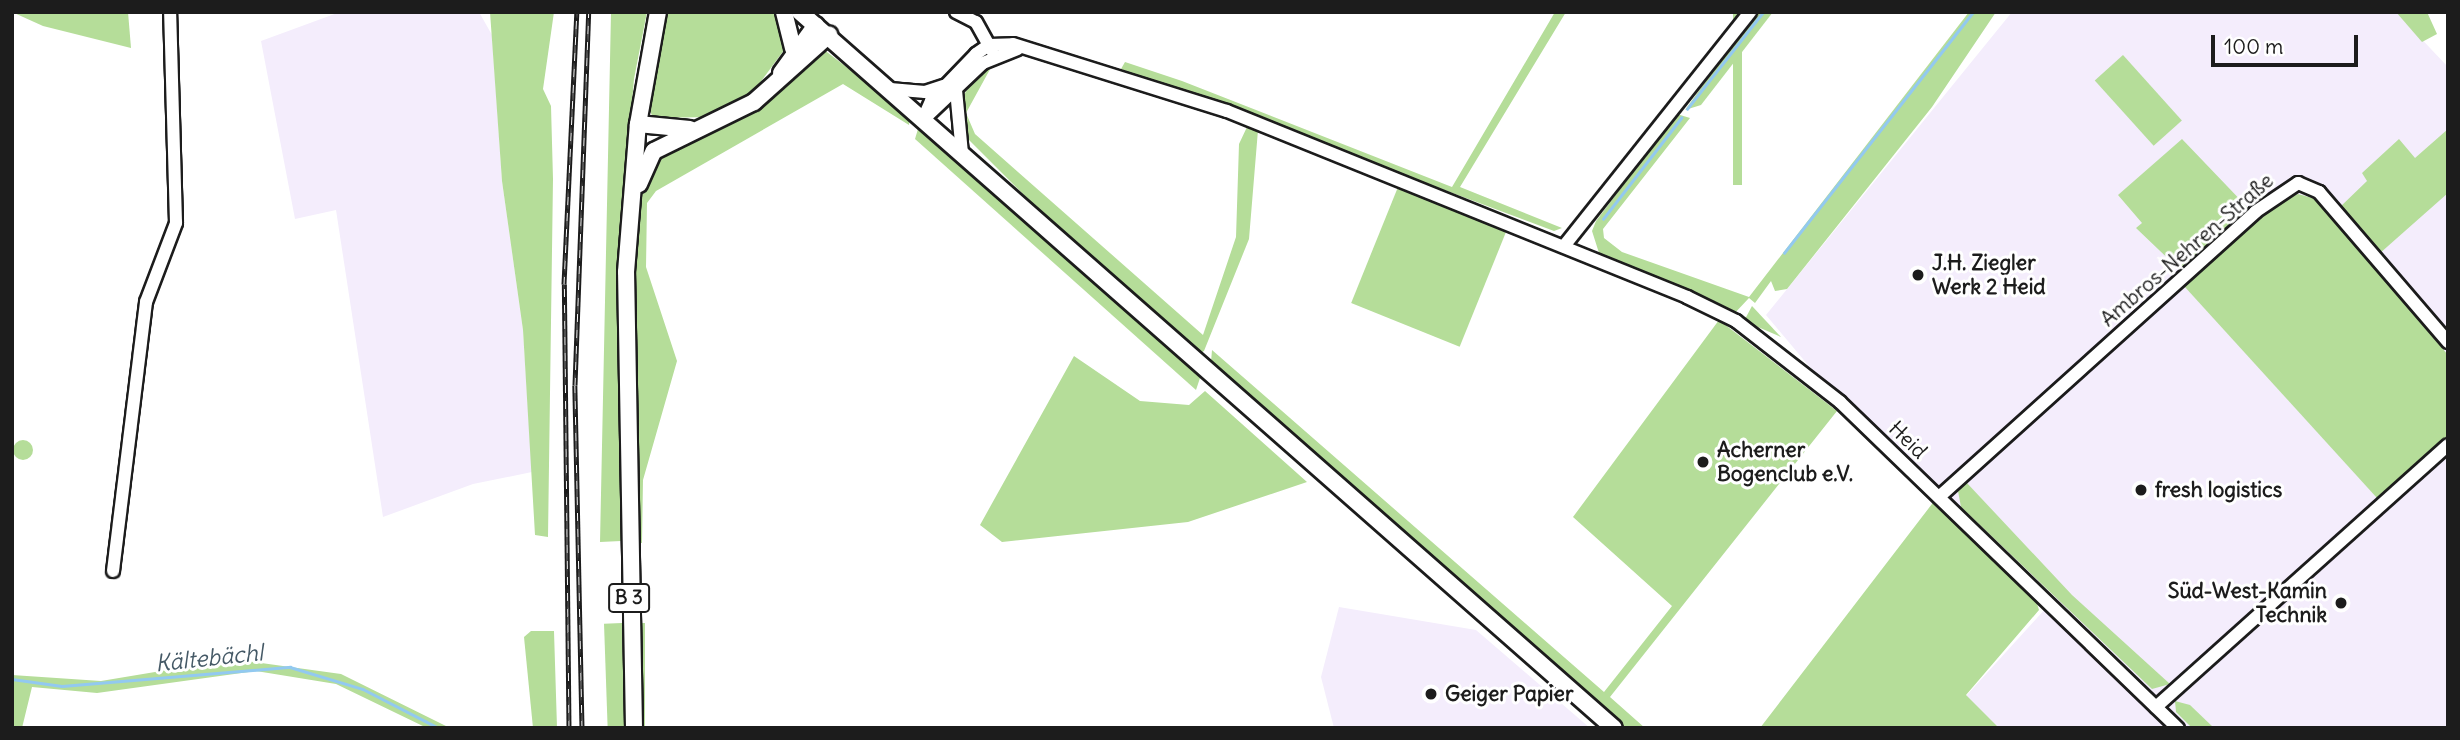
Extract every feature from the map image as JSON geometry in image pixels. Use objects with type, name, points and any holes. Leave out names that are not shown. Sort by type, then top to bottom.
[{"type":"main road","name":"B 3","points":[[634,728],[625,468],[631,198],[637,129],[658,12]]},
{"type":"main road","points":[[784,12],[793,49]]},
{"type":"main road","points":[[800,12],[1614,728]]},
{"type":"main road","points":[[777,79],[793,49],[823,30]]},
{"type":"main road","points":[[631,198],[646,162],[667,141],[740,112],[777,79],[823,30]]},
{"type":"main road","points":[[637,129],[699,129]]},
{"type":"main road","points":[[637,129],[667,141]]},
{"type":"street","points":[[113,571],[146,302],[176,223],[170,12]]},
{"type":"street","points":[[923,119],[950,88],[992,50],[976,22],[956,12]]},
{"type":"street","points":[[1564,246],[1750,12]]},
{"type":"street","name":"Heid","points":[[992,50],[1024,48],[1227,111],[1564,246],[1736,321],[1840,402],[2178,728]]},
{"type":"street","points":[[890,89],[925,92],[950,88]]},
{"type":"street","points":[[950,88],[962,153]]},
{"type":"street","name":"Ambros-Nehren-Straße","points":[[1939,496],[2255,212],[2298,183],[2319,192],[2448,342]]},
{"type":"street","points":[[2156,707],[2448,445]]},
{"type":"shaded area","points":[[340,12],[479,12],[492,35],[502,181],[523,330],[532,472],[473,484],[383,517],[336,210],[295,219],[261,41]]},
{"type":"shaded area","points":[[2012,12],[2396,12],[2448,67],[2448,728],[1999,728],[1966,696],[2056,597],[1808,365],[1766,315]]},
{"type":"shaded area","points":[[1339,607],[1476,630],[1590,728],[1334,728],[1321,677]]},
{"type":"green space","points":[[12,12],[128,12],[131,48],[43,26]]},
{"type":"green space","points":[[490,12],[554,12],[543,89],[551,106],[553,179],[548,537],[535,535],[523,330],[502,181]]},
{"type":"green space","points":[[611,12],[647,12],[634,79],[620,248],[621,541],[600,542]]},
{"type":"green space","points":[[666,12],[778,12],[787,46],[748,99],[710,117],[653,118],[648,106]]},
{"type":"green space","points":[[1555,12],[1566,12],[1460,187],[1562,228],[1554,231],[1121,69],[1125,62],[1182,81],[1452,187]]},
{"type":"green space","points":[[1733,12],[1742,12],[1742,185],[1733,185]]},
{"type":"green space","points":[[1756,12],[1773,12],[1701,105],[1685,110]]},
{"type":"green space","points":[[1969,12],[1996,12],[1932,107],[1787,289],[1775,291],[1771,281],[1755,303],[1749,298],[1733,315],[1599,253],[1592,231],[1596,221],[1677,114],[1690,118],[1603,229],[1604,238],[1622,252],[1749,297]]},
{"type":"green space","points":[[2396,12],[2427,12],[2437,34],[2422,42]]},
{"type":"green space","points":[[823,49],[910,116],[909,125],[843,84],[656,191],[647,203],[646,267],[677,361],[643,480],[642,543],[632,543],[635,218],[653,157]]},
{"type":"green space","points":[[2123,55],[2182,120],[2154,146],[2095,80]]},
{"type":"green space","points":[[994,62],[966,113],[975,134],[1203,335],[1236,237],[1239,144],[1247,127],[1258,130],[1249,239],[1204,351],[1198,354],[1067,238],[967,138],[958,104],[976,76]]},
{"type":"green space","points":[[918,129],[1202,372],[1196,390],[915,139]]},
{"type":"green space","points":[[2448,129],[2448,193],[2379,254],[2339,208],[2367,181],[2362,173],[2399,139],[2415,158]]},
{"type":"green space","points":[[2182,139],[2249,209],[2181,271],[2136,228],[2142,223],[2118,195]]},
{"type":"green space","points":[[1398,187],[1506,231],[1460,347],[1351,303]]},
{"type":"green space","points":[[2298,194],[2316,199],[2448,355],[2448,435],[2377,498],[2184,286],[2277,203]]},
{"type":"green space","points":[[1752,306],[1781,337],[1744,321]]},
{"type":"green space","name":"Acherner Bogenclub e.V.","points":[[1719,320],[1837,411],[1610,697],[1645,728],[1625,728],[1211,362],[1212,350],[1604,692],[1672,606],[1573,517]]},
{"type":"green space","points":[[1074,356],[1140,401],[1189,405],[1205,391],[1307,482],[1188,522],[1002,542],[980,525]]},
{"type":"green space","points":[[19,440],[27,440],[33,450],[27,460],[19,460],[13,454],[13,446]]},
{"type":"green space","points":[[1966,482],[2072,595],[2170,684],[2152,689],[1961,507],[1958,491]]},
{"type":"green space","points":[[1935,500],[2035,597],[2039,610],[1966,695],[1999,728],[1760,728]]},
{"type":"green space","points":[[622,623],[626,728],[608,728],[604,624]]},
{"type":"green space","points":[[633,623],[645,623],[645,728],[633,728]]},
{"type":"green space","points":[[531,631],[554,631],[557,728],[533,728],[524,637]]},
{"type":"green space","points":[[233,659],[341,674],[450,728],[427,728],[336,684],[256,671],[97,693],[32,687],[22,728],[12,728],[12,675],[101,681]]},
{"type":"green space","points":[[2175,701],[2190,705],[2214,728],[2192,728],[2176,712]]},
{"type":"waterway","points":[[1687,109],[1763,12]]},
{"type":"waterway","points":[[1784,253],[1973,12]]},
{"type":"waterway","points":[[1603,219],[1681,118]]},
{"type":"waterway","name":"Kältebächl","points":[[12,679],[62,686],[290,667],[363,689],[439,728]]},
{"type":"railway","points":[[569,728],[564,284],[577,12]]},
{"type":"railway","points":[[582,728],[575,385],[589,12]]},
{"type":"place","name":"J.H. Ziegler Werk 2 Heid","points":[[1918,275]]},
{"type":"place","name":"Acherner Bogenclub e.V.","points":[[1703,462]]},
{"type":"place","name":"fresh logistics","points":[[2141,490]]},
{"type":"place","name":"Süd-West-Kamin Technik","points":[[2341,603]]},
{"type":"place","name":"Geiger Papier","points":[[1431,694]]}]
